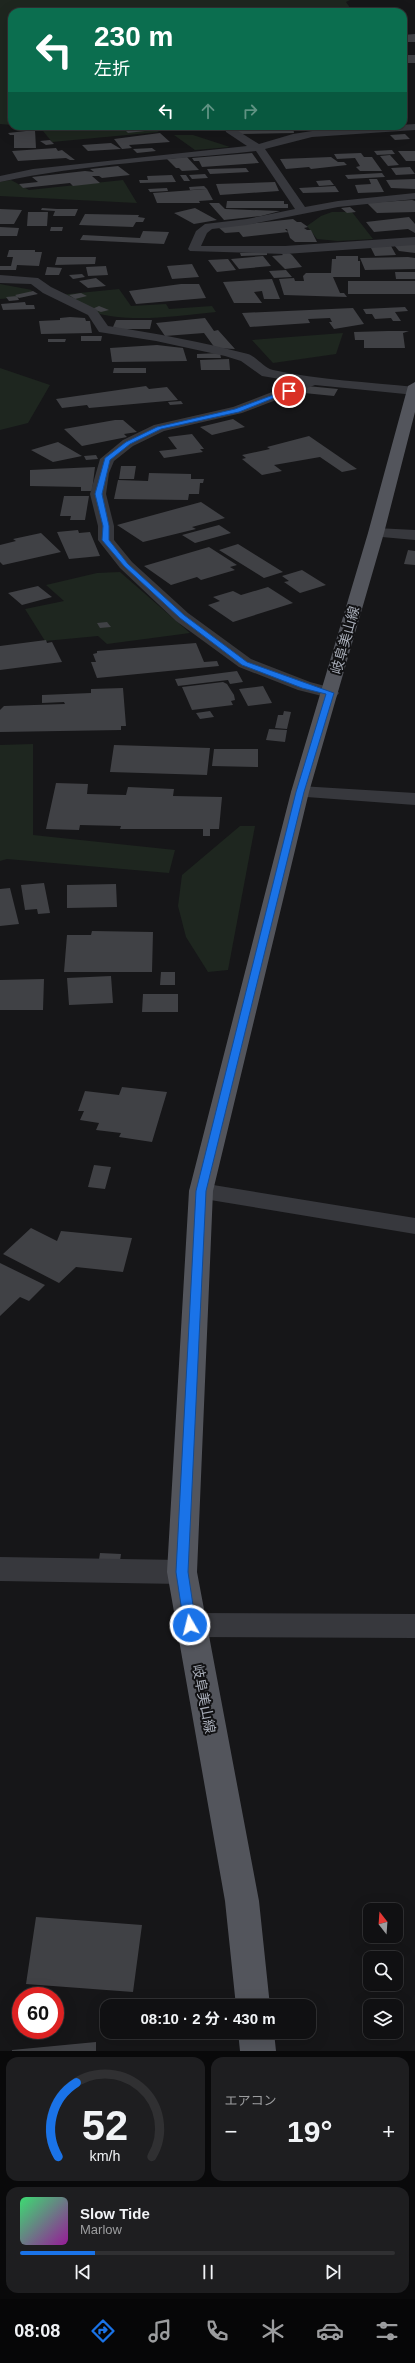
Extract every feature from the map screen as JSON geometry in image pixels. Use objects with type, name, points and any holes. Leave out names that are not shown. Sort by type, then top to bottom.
[{"type":"main road","name":"岐阜美山線","points":[[252,1999],[242,1901],[190,1625],[182,1572],[201,1191],[300,792],[376,533],[414,389]]},
{"type":"main road","points":[[257,2039],[258,2051]]},
{"type":"street","points":[[230,130],[261,150],[302,211]]},
{"type":"street","points":[[0,179],[33,172],[94,164],[257,148],[293,137],[312,134],[371,130]]},
{"type":"street","points":[[415,196],[354,202],[246,222],[209,226],[202,231],[194,249],[285,250],[415,242]]},
{"type":"street","points":[[0,279],[34,281],[47,290],[92,312],[104,329],[156,337],[228,353],[246,358],[267,373],[314,381],[414,389]]},
{"type":"street","points":[[314,381],[237,410],[159,428],[128,443],[107,459],[98,494],[106,526],[106,540],[126,565],[182,617],[245,663],[304,686],[330,693]]},
{"type":"street","points":[[376,533],[415,535]]},
{"type":"street","points":[[300,792],[415,799]]},
{"type":"street","points":[[201,1191],[415,1226]]},
{"type":"street","points":[[0,1569],[182,1572]]},
{"type":"street","points":[[190,1625],[415,1626]]},
{"type":"shaded area","points":[[0,0],[350,0],[346,2],[350,8],[8,8],[8,125],[0,124]]},
{"type":"shaded area","points":[[156,130],[159,132],[52,142],[43,131]]},
{"type":"shaded area","points":[[174,135],[193,135],[230,147],[195,150]]},
{"type":"shaded area","points":[[11,180],[29,190],[123,180],[137,203],[0,196],[0,182]]},
{"type":"shaded area","points":[[332,212],[352,212],[373,239],[338,241],[317,239],[307,226],[321,216]]},
{"type":"shaded area","points":[[0,284],[32,290],[25,297],[0,299]]},
{"type":"shaded area","points":[[119,289],[131,306],[166,304],[169,309],[212,306],[216,312],[152,318],[119,317],[84,310],[59,295]]},
{"type":"shaded area","points":[[343,333],[336,354],[273,363],[252,340]]},
{"type":"shaded area","points":[[0,368],[50,385],[28,423],[0,430]]},
{"type":"shaded area","points":[[120,572],[190,633],[107,644],[98,636],[45,641],[25,609],[64,601],[46,585],[97,573]]},
{"type":"shaded area","points":[[33,744],[33,835],[175,850],[169,873],[7,859],[0,861],[0,745]]},
{"type":"shaded area","points":[[240,826],[255,826],[228,970],[208,972],[186,937],[178,906],[182,875]]},
{"type":"building","points":[[415,34],[415,42],[407,42],[407,35]]},
{"type":"building","points":[[407,55],[415,55],[415,63],[407,63]]},
{"type":"building","points":[[35,130],[36,148],[14,148],[14,135],[10,135],[8,133]]},
{"type":"building","points":[[125,130],[145,131],[128,133]]},
{"type":"building","points":[[238,130],[294,130],[294,133],[238,134]]},
{"type":"building","points":[[160,133],[170,142],[129,145],[132,148],[122,149],[114,139]]},
{"type":"building","points":[[405,134],[410,139],[395,140],[390,135]]},
{"type":"building","points":[[50,140],[54,144],[46,145],[40,141]]},
{"type":"building","points":[[111,143],[121,149],[88,151],[82,145]]},
{"type":"building","points":[[56,148],[58,151],[62,150],[75,160],[66,158],[18,161],[12,151]]},
{"type":"building","points":[[152,148],[156,151],[137,153],[133,149]]},
{"type":"building","points":[[392,150],[395,154],[377,155],[374,151]]},
{"type":"building","points":[[398,151],[415,151],[415,161],[406,161]]},
{"type":"building","points":[[252,153],[259,163],[202,167],[199,161],[194,161],[192,158]]},
{"type":"building","points":[[361,153],[364,157],[372,157],[382,171],[360,171],[356,167],[360,166],[355,158],[337,159],[334,154]]},
{"type":"building","points":[[390,155],[399,165],[388,166],[380,156]]},
{"type":"building","points":[[187,157],[199,170],[182,171],[179,168],[176,168],[167,159]]},
{"type":"building","points":[[331,157],[338,162],[344,162],[347,165],[311,169],[309,167],[286,169],[280,159]]},
{"type":"building","points":[[118,166],[130,175],[102,178],[99,176],[92,176],[100,183],[73,186],[70,183],[23,188],[19,184],[38,182],[32,177],[85,171],[94,172],[90,169]]},
{"type":"building","points":[[410,167],[415,174],[396,175],[391,168]]},
{"type":"building","points":[[246,168],[249,172],[210,174],[207,169]]},
{"type":"building","points":[[382,173],[385,177],[348,179],[345,175]]},
{"type":"building","points":[[205,174],[208,178],[192,179],[189,175]]},
{"type":"building","points":[[172,175],[176,182],[140,183],[139,180],[148,180],[147,176]]},
{"type":"building","points":[[180,175],[186,175],[190,181],[184,181]]},
{"type":"building","points":[[369,179],[377,179],[384,192],[358,193],[355,185],[371,184]]},
{"type":"building","points":[[415,179],[415,189],[391,188],[386,180]]},
{"type":"building","points":[[330,180],[334,185],[319,186],[316,181]]},
{"type":"building","points":[[275,182],[279,191],[220,195],[216,184]]},
{"type":"building","points":[[204,186],[207,189],[190,190],[189,187]]},
{"type":"building","points":[[335,186],[339,192],[303,193],[299,188]]},
{"type":"building","points":[[167,188],[168,191],[150,192],[148,189]]},
{"type":"building","points":[[207,189],[213,200],[199,201],[200,203],[157,203],[153,193]]},
{"type":"building","points":[[227,201],[284,201],[284,204],[288,204],[288,208],[226,208]]},
{"type":"building","points":[[415,201],[415,212],[377,213],[367,203]]},
{"type":"building","points":[[209,203],[219,203],[225,209],[280,211],[261,216],[224,220]]},
{"type":"building","points":[[350,207],[356,212],[347,213],[341,208]]},
{"type":"building","points":[[42,208],[78,209],[75,216],[53,216],[55,211],[41,210]]},
{"type":"building","points":[[195,208],[217,220],[194,224],[174,213]]},
{"type":"building","points":[[0,209],[22,210],[14,224],[0,224]]},
{"type":"building","points":[[28,212],[48,212],[47,226],[27,226]]},
{"type":"building","points":[[85,214],[139,215],[138,217],[145,218],[143,222],[136,222],[133,227],[79,225]]},
{"type":"building","points":[[409,217],[415,224],[415,233],[408,229],[374,232],[366,222]]},
{"type":"building","points":[[293,219],[308,227],[304,228],[311,230],[317,242],[295,242],[290,238],[288,232],[243,237],[239,232],[225,233],[218,227]]},
{"type":"building","points":[[0,227],[19,228],[17,236],[0,236]]},
{"type":"building","points":[[51,227],[63,227],[62,231],[50,231]]},
{"type":"building","points":[[143,231],[169,232],[164,244],[80,240],[83,235],[140,238]]},
{"type":"building","points":[[415,244],[415,253],[399,251],[394,245]]},
{"type":"building","points":[[370,246],[391,246],[396,255],[375,256]]},
{"type":"building","points":[[9,250],[35,250],[35,252],[42,252],[39,266],[17,265],[16,270],[0,270],[0,266],[11,266],[13,257],[7,257]]},
{"type":"building","points":[[267,252],[267,255],[241,256],[240,253]]},
{"type":"building","points":[[288,252],[302,267],[285,269],[272,256],[283,255],[281,253]]},
{"type":"building","points":[[263,256],[271,266],[239,269],[231,259]]},
{"type":"building","points":[[336,256],[358,256],[358,261],[360,261],[360,277],[333,277],[340,293],[344,293],[347,297],[284,295],[279,279],[294,278],[295,281],[304,281],[303,276],[306,273],[331,273],[332,259],[336,259]]},
{"type":"building","points":[[57,257],[96,257],[95,264],[55,265]]},
{"type":"building","points":[[360,258],[415,258],[415,269],[365,270]]},
{"type":"building","points":[[228,259],[236,270],[217,272],[208,260]]},
{"type":"building","points":[[192,264],[199,277],[172,279],[167,266]]},
{"type":"building","points":[[106,266],[108,275],[88,276],[86,267]]},
{"type":"building","points":[[47,267],[62,268],[59,275],[45,275]]},
{"type":"building","points":[[286,270],[292,277],[274,278],[269,271]]},
{"type":"building","points":[[395,272],[415,272],[415,279],[396,279]]},
{"type":"building","points":[[82,274],[85,277],[73,279],[69,275]]},
{"type":"building","points":[[96,278],[106,286],[88,288],[79,281]]},
{"type":"building","points":[[272,279],[280,299],[264,299],[262,291],[254,292],[262,303],[234,303],[223,282]]},
{"type":"building","points":[[348,281],[415,281],[415,294],[348,294]]},
{"type":"building","points":[[181,284],[199,284],[206,298],[136,304],[129,291]]},
{"type":"building","points":[[33,291],[38,294],[19,298],[15,295]]},
{"type":"building","points":[[81,293],[87,296],[75,299],[69,295]]},
{"type":"building","points":[[17,296],[19,300],[9,301],[6,297]]},
{"type":"building","points":[[25,302],[26,305],[34,305],[35,309],[3,310],[1,304]]},
{"type":"building","points":[[99,306],[109,310],[101,312],[92,309]]},
{"type":"building","points":[[405,307],[408,311],[395,312],[401,321],[393,321],[391,318],[375,319],[372,314],[366,314],[363,309]]},
{"type":"building","points":[[353,308],[364,324],[334,329],[329,322],[332,322],[330,318],[308,319],[310,323],[250,327],[242,313]]},
{"type":"building","points":[[60,318],[85,318],[86,321],[90,321],[92,333],[41,334],[39,321],[60,320]]},
{"type":"building","points":[[205,318],[214,331],[218,330],[235,349],[215,348],[204,333],[165,336],[156,323]]},
{"type":"building","points":[[116,320],[152,320],[150,329],[120,329],[113,327]]},
{"type":"building","points":[[409,331],[403,333],[405,348],[364,348],[364,340],[355,340],[354,332]]},
{"type":"building","points":[[81,336],[102,336],[101,341],[81,341]]},
{"type":"building","points":[[48,339],[66,339],[65,342],[48,342]]},
{"type":"building","points":[[157,345],[183,348],[187,361],[112,362],[110,348]]},
{"type":"building","points":[[220,353],[221,358],[197,358],[197,354]]},
{"type":"building","points":[[229,359],[230,370],[201,370],[200,360]]},
{"type":"building","points":[[114,368],[146,368],[146,373],[113,373]]},
{"type":"building","points":[[146,386],[149,389],[167,387],[178,400],[89,408],[87,405],[62,408],[56,399]]},
{"type":"building","points":[[307,386],[338,389],[334,396],[304,393]]},
{"type":"building","points":[[181,401],[183,404],[170,405],[168,402]]},
{"type":"building","points":[[233,419],[245,427],[212,435],[200,427]]},
{"type":"building","points":[[115,420],[123,420],[137,432],[124,434],[127,437],[82,446],[64,429]]},
{"type":"building","points":[[192,434],[204,449],[200,449],[203,452],[164,458],[159,451],[177,449],[168,437]]},
{"type":"building","points":[[309,436],[357,469],[342,472],[320,457],[274,465],[282,471],[262,475],[242,459],[246,458],[242,455],[270,449],[267,447]]},
{"type":"building","points":[[58,442],[82,456],[53,462],[31,450]]},
{"type":"building","points":[[96,455],[98,459],[86,460],[84,456]]},
{"type":"building","points":[[121,466],[136,466],[134,479],[119,479]]},
{"type":"building","points":[[95,467],[92,491],[81,491],[81,487],[30,486],[30,470]]},
{"type":"building","points":[[149,473],[191,474],[191,479],[204,479],[203,483],[200,483],[199,494],[189,494],[188,500],[114,499],[118,480],[148,481]]},
{"type":"building","points":[[64,496],[89,496],[85,520],[70,520],[71,516],[60,516]]},
{"type":"building","points":[[201,502],[225,518],[192,527],[196,529],[143,542],[117,525]]},
{"type":"building","points":[[219,525],[231,533],[195,543],[182,535]]},
{"type":"building","points":[[78,530],[79,533],[90,532],[100,556],[69,559],[57,532]]},
{"type":"building","points":[[41,533],[61,552],[3,565],[0,562],[0,545],[16,541],[13,539]]},
{"type":"building","points":[[238,544],[283,572],[264,578],[219,550]]},
{"type":"building","points":[[209,547],[237,565],[230,567],[235,570],[201,580],[197,577],[171,585],[144,566]]},
{"type":"building","points":[[408,550],[415,551],[415,565],[404,564]]},
{"type":"building","points":[[302,570],[326,585],[300,593],[284,582],[289,581],[282,576]]},
{"type":"building","points":[[38,586],[52,597],[22,605],[8,593]]},
{"type":"building","points":[[268,587],[293,603],[233,622],[208,605],[220,601],[213,597],[233,591],[241,595]]},
{"type":"building","points":[[107,622],[111,627],[100,628],[97,623]]},
{"type":"building","points":[[46,640],[47,643],[52,642],[62,662],[0,670],[0,646]]},
{"type":"building","points":[[196,643],[204,662],[217,661],[219,666],[97,678],[91,662],[96,662],[93,654],[97,653],[97,651]]},
{"type":"building","points":[[237,671],[243,682],[230,684],[228,680],[178,686],[175,679]]},
{"type":"building","points":[[223,682],[227,684],[234,695],[235,700],[231,701],[233,705],[192,710],[182,687]]},
{"type":"building","points":[[263,686],[272,703],[248,706],[239,689]]},
{"type":"building","points":[[123,688],[126,726],[121,726],[121,730],[0,732],[0,710],[4,706],[65,704],[64,702],[42,703],[42,695],[91,693],[91,689]]},
{"type":"building","points":[[210,711],[214,717],[200,719],[196,713]]},
{"type":"building","points":[[284,711],[291,712],[287,729],[275,728],[278,715],[283,715]]},
{"type":"building","points":[[269,729],[287,730],[285,742],[266,740]]},
{"type":"building","points":[[114,745],[210,748],[207,775],[110,772]]},
{"type":"building","points":[[214,749],[258,749],[258,767],[212,766]]},
{"type":"building","points":[[56,783],[88,784],[87,794],[126,795],[128,787],[174,789],[173,796],[222,797],[219,829],[210,829],[210,836],[203,836],[203,829],[120,829],[121,826],[80,825],[79,830],[46,829]]},
{"type":"building","points":[[44,883],[50,913],[38,914],[37,909],[25,910],[21,885]]},
{"type":"building","points":[[116,884],[117,907],[67,908],[67,885]]},
{"type":"building","points":[[10,888],[19,924],[0,926],[0,889]]},
{"type":"building","points":[[92,931],[153,932],[152,972],[64,972],[67,935],[91,935]]},
{"type":"building","points":[[161,972],[175,972],[175,985],[160,985]]},
{"type":"building","points":[[111,976],[113,1003],[69,1005],[67,978]]},
{"type":"building","points":[[44,979],[43,1010],[0,1010],[0,980]]},
{"type":"building","points":[[143,994],[178,994],[178,1012],[142,1012]]},
{"type":"building","points":[[122,1087],[167,1092],[152,1142],[119,1137],[121,1133],[96,1130],[99,1123],[80,1120],[84,1111],[78,1111],[85,1091],[119,1095]]},
{"type":"building","points":[[94,1165],[111,1167],[105,1189],[88,1187]]},
{"type":"building","points":[[31,1228],[57,1241],[61,1231],[132,1238],[123,1272],[76,1267],[59,1283],[3,1254]]},
{"type":"building","points":[[0,1263],[45,1285],[29,1301],[20,1297],[0,1316]]},
{"type":"building","points":[[100,1553],[121,1554],[119,1568],[98,1566]]},
{"type":"building","points":[[36,1917],[142,1925],[133,1992],[26,1984]]},
{"type":"building","points":[[96,2042],[96,2051],[12,2051],[12,2050]]},
{"type":"route","points":[[190,1625],[182,1572],[201,1191],[300,792],[330,693],[304,686],[245,663],[182,617],[142,578],[126,565],[106,540],[106,526],[98,494],[102,473],[107,459],[128,443],[159,428],[237,410],[289,391]]}]
